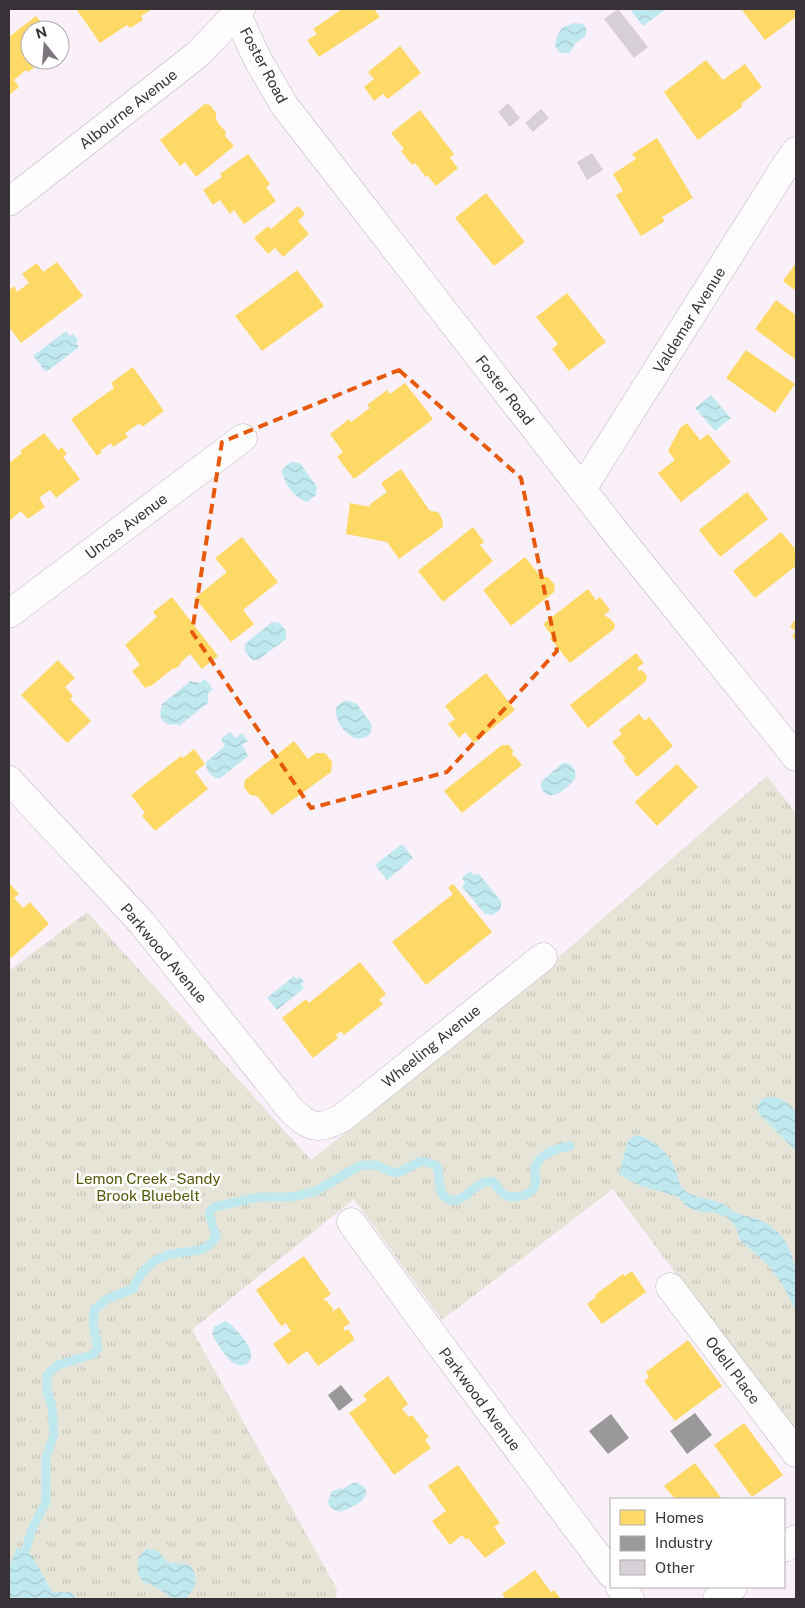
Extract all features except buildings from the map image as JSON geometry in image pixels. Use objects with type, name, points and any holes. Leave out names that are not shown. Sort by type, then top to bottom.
[{"type":"street","name":"Albourne Avenue","points":[[9,202],[198,54],[238,10]]},
{"type":"street","name":"Foster Road","points":[[238,10],[258,60],[284,105],[582,489],[796,757]]},
{"type":"street","name":"Valdemar Avenue","points":[[582,489],[796,151]]},
{"type":"street","name":"Uncas Avenue","points":[[9,614],[243,438]]},
{"type":"street","name":"Parkwood Avenue","points":[[9,780],[142,923],[292,1111],[303,1122],[316,1127]]},
{"type":"street","name":"Wheeling Avenue","points":[[316,1127],[328,1125],[342,1118],[543,957]]},
{"type":"street","name":"Parkwood Avenue","points":[[351,1222],[610,1573]]},
{"type":"street","name":"Odell Place","points":[[670,1287],[796,1453]]},
{"type":"street","points":[[785,1547],[796,1539]]},
{"type":"street","points":[[621,1588],[630,1599]]},
{"type":"street","points":[[717,1599],[732,1588]]},
{"type":"highlighted area","points":[[399,370],[521,478],[557,651],[447,772],[311,808],[192,632],[222,442]]},
{"type":"green space","name":"Lemon Creek - Sandy Brook Bluebelt","points":[[767,776],[796,813],[796,1436],[613,1189],[442,1320],[354,1199],[192,1330],[337,1589],[336,1599],[9,1599],[9,971],[87,912],[311,1160],[469,1035]]},
{"type":"water","points":[[630,9],[666,9],[643,26]]},
{"type":"water","points":[[574,23],[583,24],[586,35],[576,43],[569,53],[560,53],[555,46],[559,32],[563,27]]},
{"type":"water","points":[[66,331],[70,336],[73,334],[78,340],[76,343],[79,347],[46,372],[33,356]]},
{"type":"water","points":[[711,395],[731,418],[715,431],[695,408]]},
{"type":"water","points":[[291,462],[300,463],[317,487],[316,495],[307,502],[294,493],[284,479],[282,469]]},
{"type":"water","points":[[272,622],[280,623],[286,631],[286,639],[258,660],[252,660],[245,651],[245,644]]},
{"type":"water","points":[[205,679],[213,689],[208,693],[208,703],[179,726],[163,721],[161,718],[161,705],[190,681],[200,683]]},
{"type":"water","points":[[344,701],[357,704],[372,726],[370,734],[363,738],[357,738],[351,736],[340,725],[337,719],[337,706]]},
{"type":"water","points":[[230,732],[236,738],[242,733],[248,741],[242,745],[248,756],[219,779],[209,773],[206,768],[206,762],[225,746],[221,739]]},
{"type":"water","points":[[565,763],[574,768],[575,779],[561,792],[548,795],[542,790],[542,781],[561,764]]},
{"type":"water","points":[[402,844],[413,858],[387,880],[375,865]]},
{"type":"water","points":[[470,871],[474,875],[479,874],[501,901],[501,909],[493,915],[485,914],[462,887],[465,883],[462,878]]},
{"type":"water","points":[[294,976],[297,979],[300,977],[304,982],[301,984],[304,988],[277,1010],[267,998]]},
{"type":"water","points":[[767,1097],[783,1100],[796,1112],[796,1151],[759,1114],[757,1108],[760,1101]]},
{"type":"water","points":[[637,1135],[649,1139],[667,1155],[685,1191],[721,1203],[734,1212],[766,1223],[777,1231],[785,1241],[794,1263],[796,1312],[786,1291],[770,1267],[740,1240],[736,1227],[727,1217],[713,1212],[700,1212],[686,1206],[679,1197],[638,1185],[619,1174],[628,1140]]},
{"type":"water","points":[[225,1321],[236,1330],[248,1345],[251,1356],[247,1364],[241,1365],[232,1362],[214,1338],[212,1334],[214,1327]]},
{"type":"water","points":[[352,1483],[359,1484],[366,1489],[364,1498],[345,1510],[337,1511],[333,1509],[328,1502],[332,1491],[343,1489]]},
{"type":"water","points":[[16,1548],[26,1549],[53,1592],[70,1592],[77,1599],[9,1599],[9,1569]]},
{"type":"water","points":[[147,1548],[158,1551],[167,1562],[190,1565],[195,1574],[196,1582],[186,1599],[173,1599],[159,1589],[143,1582],[138,1574],[138,1558]]},
{"type":"waterway","points":[[26,1549],[32,1529],[46,1502],[46,1458],[54,1434],[52,1407],[47,1390],[47,1375],[58,1365],[94,1354],[98,1347],[93,1324],[94,1310],[107,1299],[133,1289],[142,1273],[156,1260],[175,1253],[195,1251],[211,1243],[216,1237],[209,1213],[214,1207],[259,1197],[293,1197],[316,1191],[362,1165],[376,1165],[398,1173],[421,1161],[436,1165],[441,1191],[446,1198],[452,1201],[458,1200],[480,1184],[487,1182],[494,1182],[505,1195],[519,1197],[530,1192],[535,1186],[535,1169],[540,1159],[552,1151],[570,1146]]}]
